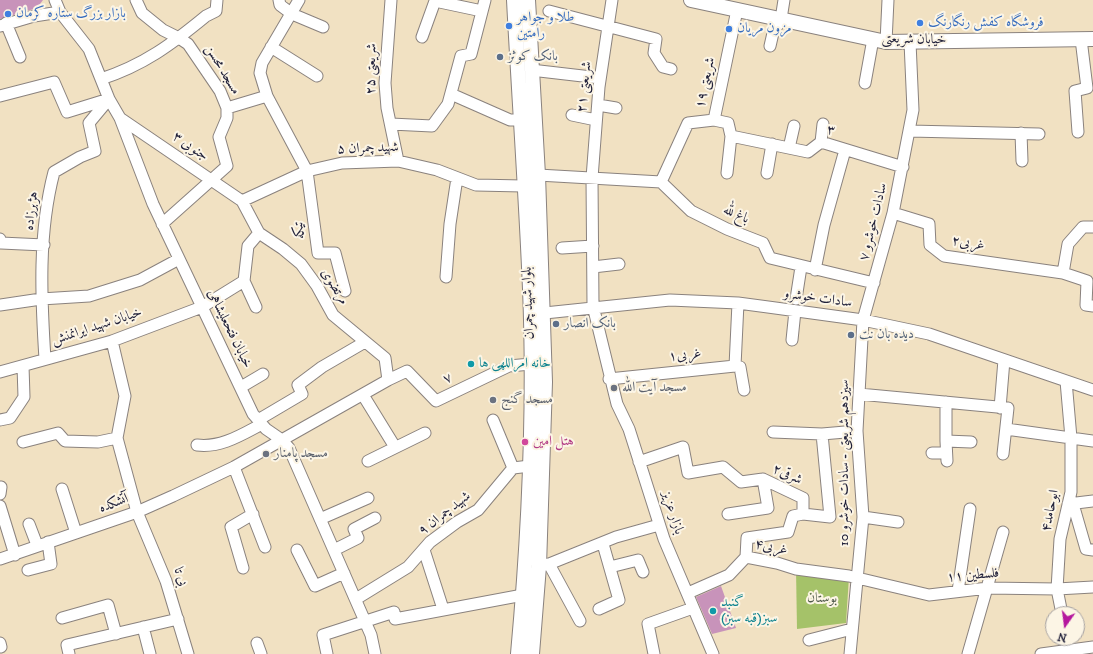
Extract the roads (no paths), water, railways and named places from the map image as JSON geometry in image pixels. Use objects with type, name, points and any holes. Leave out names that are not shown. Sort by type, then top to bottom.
[{"type":"main road","name":"بلوار شهید چمران","points":[[514,0],[527,75],[538,174],[536,314],[531,364],[530,466],[538,565],[524,595],[518,654]]},
{"type":"main road","name":"بلوار شهید چمران","points":[[528,0],[527,75],[520,120],[524,186],[536,314],[545,382],[538,565],[532,654]]},
{"type":"main road","name":"خیابان شریعتی","points":[[691,0],[880,41],[910,42],[1087,39]]},
{"type":"street","name":"خیابان فتحعلیشاهی","points":[[55,0],[60,12],[89,49],[109,99],[120,118],[162,224],[241,387],[260,422],[266,429],[282,440],[289,448],[364,620],[372,635],[375,654]]},
{"type":"street","name":"مسجد محسن","points":[[136,0],[142,13],[163,30],[188,44],[220,91],[227,108],[227,118],[220,137],[226,166],[209,180],[184,206],[162,224]]},
{"type":"street","points":[[102,79],[147,60],[179,38],[206,16],[216,11],[217,0]]},
{"type":"street","points":[[279,0],[280,5],[292,14],[323,27]]},
{"type":"street","points":[[299,0],[260,68],[267,96],[307,171]]},
{"type":"street","name":"شریعتی ۲۵","points":[[391,0],[385,83],[398,162]]},
{"type":"street","name":"شریعتی ۲۱","points":[[593,267],[592,178],[596,120],[600,78],[612,0]]},
{"type":"street","points":[[770,46],[773,33],[781,19],[784,0]]},
{"type":"street","points":[[865,83],[880,41],[888,0]]},
{"type":"street","points":[[391,124],[432,126],[450,99],[461,56],[470,54],[484,6],[435,1],[422,37]]},
{"type":"street","name":"شریعتی ۱۹","points":[[661,182],[688,123],[714,120],[737,10]]},
{"type":"street","points":[[549,11],[608,25],[656,39],[654,53],[663,67],[671,69]]},
{"type":"street","points":[[20,57],[3,24],[60,12]]},
{"type":"street","points":[[1078,132],[1075,90],[1087,88],[1087,39]]},
{"type":"street","name":"سادات خوشرو ۷","points":[[863,320],[893,212],[910,131],[913,110],[910,42]]},
{"type":"street","points":[[271,47],[317,76]]},
{"type":"street","points":[[527,75],[600,78]]},
{"type":"street","points":[[0,96],[54,82],[67,112],[109,99]]},
{"type":"street","points":[[227,108],[267,96]]},
{"type":"street","name":"هژبرزاده","points":[[45,360],[41,299],[46,200],[54,172],[80,156],[95,151],[89,123],[109,99]]},
{"type":"street","points":[[450,99],[510,120],[520,120]]},
{"type":"street","points":[[598,105],[616,108]]},
{"type":"street","points":[[572,115],[596,120]]},
{"type":"street","name":"۳ جنوبی","points":[[120,118],[242,201]]},
{"type":"street","points":[[714,120],[728,123],[731,136],[727,173]]},
{"type":"street","points":[[821,142],[823,124]]},
{"type":"street","points":[[789,148],[794,126]]},
{"type":"street","points":[[910,131],[1039,134]]},
{"type":"street","points":[[1021,133],[1022,161]]},
{"type":"street","name":"۳","points":[[731,136],[808,152],[821,142],[903,167]]},
{"type":"street","points":[[767,173],[772,144]]},
{"type":"street","points":[[815,270],[824,225],[845,150]]},
{"type":"street","name":"شهید چمران ۵","points":[[242,201],[307,171],[342,163],[398,162],[437,170],[476,185],[524,186]]},
{"type":"street","name":"تیکه","points":[[307,171],[318,253],[335,253],[345,291]]},
{"type":"street","points":[[538,174],[661,182]]},
{"type":"street","points":[[446,277],[450,224],[457,178]]},
{"type":"street","name":"باغ لله","points":[[661,182],[691,211],[727,229],[763,243],[770,258],[801,267],[874,283]]},
{"type":"street","points":[[242,201],[260,233],[248,246],[244,281],[256,307]]},
{"type":"street","name":"غربی۲","points":[[893,212],[930,224],[930,245],[944,256],[1064,273]]},
{"type":"street","points":[[1093,227],[1083,227],[1068,244],[1064,273],[1087,281],[1086,305],[1093,306]]},
{"type":"street","name":"مرتضوی","points":[[260,233],[301,264],[317,286],[333,315],[385,358],[388,380]]},
{"type":"street","points":[[0,239],[1,243],[44,245]]},
{"type":"street","points":[[562,248],[593,246]]},
{"type":"street","points":[[0,305],[41,299],[89,296],[140,280],[179,259]]},
{"type":"street","points":[[593,267],[619,264]]},
{"type":"street","name":"بازار عزیز","points":[[593,267],[593,306],[609,379],[617,404],[629,429],[659,525],[713,654]]},
{"type":"street","points":[[792,340],[795,305],[801,267]]},
{"type":"street","name":"خیابان شهید ایرانمنش","points":[[0,372],[112,341],[202,307],[244,281]]},
{"type":"street","name":"سادات خوشرو","points":[[536,314],[593,306],[670,300],[795,305],[929,334],[1093,390]]},
{"type":"street","points":[[738,303],[735,366],[740,367],[744,390]]},
{"type":"street","name":"سیزدهم شریعتی - سادات خوشرو 10","points":[[850,654],[863,517],[857,431],[863,320]]},
{"type":"street","points":[[23,442],[58,433],[65,441],[98,442],[117,438],[125,396],[112,341]]},
{"type":"street","points":[[197,445],[210,446],[232,439],[260,422],[302,394],[298,384],[322,367],[365,342]]},
{"type":"street","points":[[1000,408],[1004,360]]},
{"type":"street","name":"۷","points":[[388,380],[407,371],[436,401],[509,366],[531,364]]},
{"type":"street","points":[[0,420],[10,418],[24,397],[23,366]]},
{"type":"street","name":"غربی۱","points":[[609,379],[735,366]]},
{"type":"street","points":[[241,387],[263,374]]},
{"type":"street","name":"آتشکده","points":[[0,559],[15,555],[37,545],[137,512],[234,467],[388,380]]},
{"type":"street","name":"ابوحامد۴","points":[[1060,606],[1057,589],[1060,539],[1071,504],[1071,438],[1066,381]]},
{"type":"street","points":[[859,394],[1008,408],[1003,454]]},
{"type":"street","points":[[363,395],[395,448]]},
{"type":"street","points":[[932,453],[946,457],[946,402]]},
{"type":"street","points":[[493,420],[513,468],[530,466]]},
{"type":"street","points":[[1006,429],[1093,441]]},
{"type":"street","points":[[773,432],[822,434],[857,431]]},
{"type":"street","points":[[368,461],[425,433]]},
{"type":"street","points":[[746,557],[746,538],[788,532],[794,516],[803,514],[830,516],[822,434]]},
{"type":"street","name":"بی تا","points":[[117,438],[137,512],[166,581],[188,654]]},
{"type":"street","points":[[946,441],[971,442]]},
{"type":"street","name":"شرقی۲","points":[[640,462],[683,446],[688,473],[723,468],[741,482],[763,479],[803,498],[803,514]]},
{"type":"street","points":[[234,467],[265,547]]},
{"type":"street","name":"شهید چمران ۹","points":[[356,599],[408,567],[430,542],[451,526],[478,510],[513,468]]},
{"type":"street","points":[[728,514],[768,508],[763,479]]},
{"type":"street","points":[[62,489],[76,533]]},
{"type":"street","points":[[320,519],[368,498]]},
{"type":"street","points":[[1093,501],[1071,504],[1086,549],[1093,550]]},
{"type":"street","points":[[0,506],[15,555]]},
{"type":"street","points":[[958,591],[970,509]]},
{"type":"street","points":[[243,568],[231,527],[253,514]]},
{"type":"street","points":[[863,517],[898,522]]},
{"type":"street","points":[[334,550],[358,538],[354,529],[375,518]]},
{"type":"street","points":[[28,524],[37,545]]},
{"type":"street","points":[[580,621],[538,565],[659,525]]},
{"type":"street","points":[[968,654],[1003,532]]},
{"type":"street","points":[[28,570],[51,564],[48,542]]},
{"type":"street","points":[[599,609],[619,600],[603,544]]},
{"type":"street","points":[[297,550],[315,586],[344,573]]},
{"type":"street","points":[[424,550],[443,609]]},
{"type":"street","name":"غربی۴","points":[[688,593],[729,575],[746,557],[777,563],[796,569],[858,578]]},
{"type":"street","points":[[610,568],[638,560],[643,572]]},
{"type":"street","name":"فلسطین ۱۱","points":[[858,578],[929,595],[988,588],[1057,589],[1093,587]]},
{"type":"street","points":[[327,651],[323,635],[364,620],[394,612],[395,619],[524,595]]},
{"type":"street","points":[[62,618],[108,605],[116,634]]},
{"type":"street","points":[[654,654],[648,624],[693,608]]},
{"type":"street","points":[[68,654],[67,645],[178,619]]},
{"type":"street","points":[[143,628],[150,654]]},
{"type":"street","points":[[809,640],[852,629]]},
{"type":"street","points":[[257,643],[261,654]]},
{"type":"street","points":[[1041,654],[1068,652],[1093,647]]},
{"type":"place","name":"بازار بزرگ ستاره کرمان","points":[[8,14]]},
{"type":"place","name":"فروشگاه کفش رنگارنگ","points":[[920,23]]},
{"type":"place","name":"طلا و جواهر رامتین","points":[[509,26]]},
{"type":"place","name":"مزون مریان","points":[[729,29]]},
{"type":"place","name":"بانک کوثز","points":[[500,57]]},
{"type":"place","name":"بانک انصار","points":[[556,324]]},
{"type":"place","name":"دیده بان نت","points":[[851,335]]},
{"type":"place","name":"خانه امراللهی ها","points":[[471,364]]},
{"type":"place","name":"مسجد آیت الله","points":[[614,388]]},
{"type":"place","name":"مسجد گنج","points":[[493,400]]},
{"type":"place","name":"هتل امین","points":[[525,442]]},
{"type":"place","name":"مسجد پامنار","points":[[266,454]]},
{"type":"place","name":"گنبد سبز(قبه سبز)","points":[[713,611]]},
{"type":"park label","name":"بوستان","points":[[822,599]]}]
